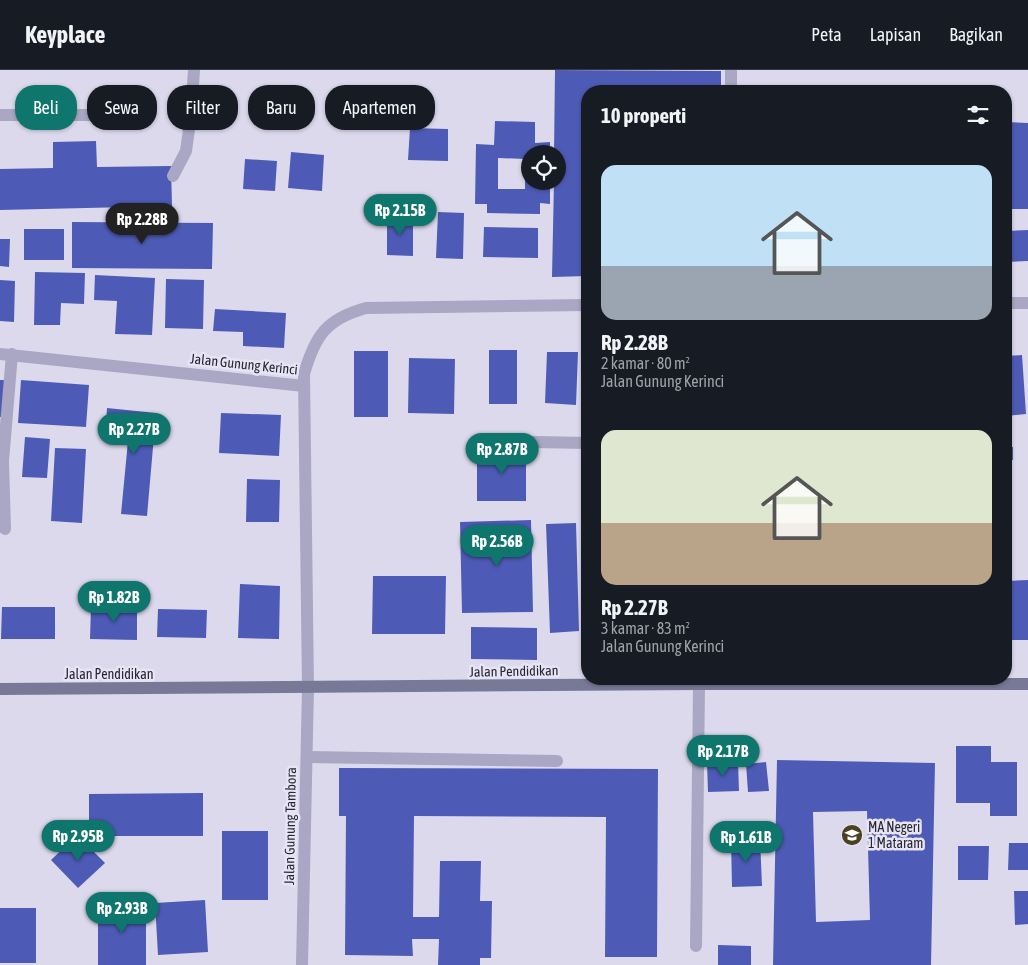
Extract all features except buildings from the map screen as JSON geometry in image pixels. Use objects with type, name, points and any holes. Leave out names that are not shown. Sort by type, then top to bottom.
[{"type":"main road","name":"Jalan Pendidikan","points":[[1012,684],[1028,684]]},
{"type":"main road","name":"Jalan Pendidikan","points":[[0,690],[601,685]]},
{"type":"street","points":[[173,176],[186,151],[194,70]]},
{"type":"street","points":[[731,85],[732,70]]},
{"type":"street","points":[[0,115],[87,115]]},
{"type":"street","points":[[1012,303],[1028,303]]},
{"type":"street","name":"Jalan Gunung Kerinci","points":[[6,354],[304,386],[304,374],[313,345],[321,332],[330,323],[354,311],[375,307],[581,304]]},
{"type":"street","points":[[5,529],[3,461],[6,354]]},
{"type":"street","name":"Jalan Gunung Tambora","points":[[302,965],[308,688],[304,386]]},
{"type":"street","points":[[485,441],[581,443]]},
{"type":"street","points":[[696,946],[699,685]]},
{"type":"street","points":[[306,757],[557,761]]},
{"type":"place","name":"MA Negeri 1 Mataram","points":[[852,835]]}]
